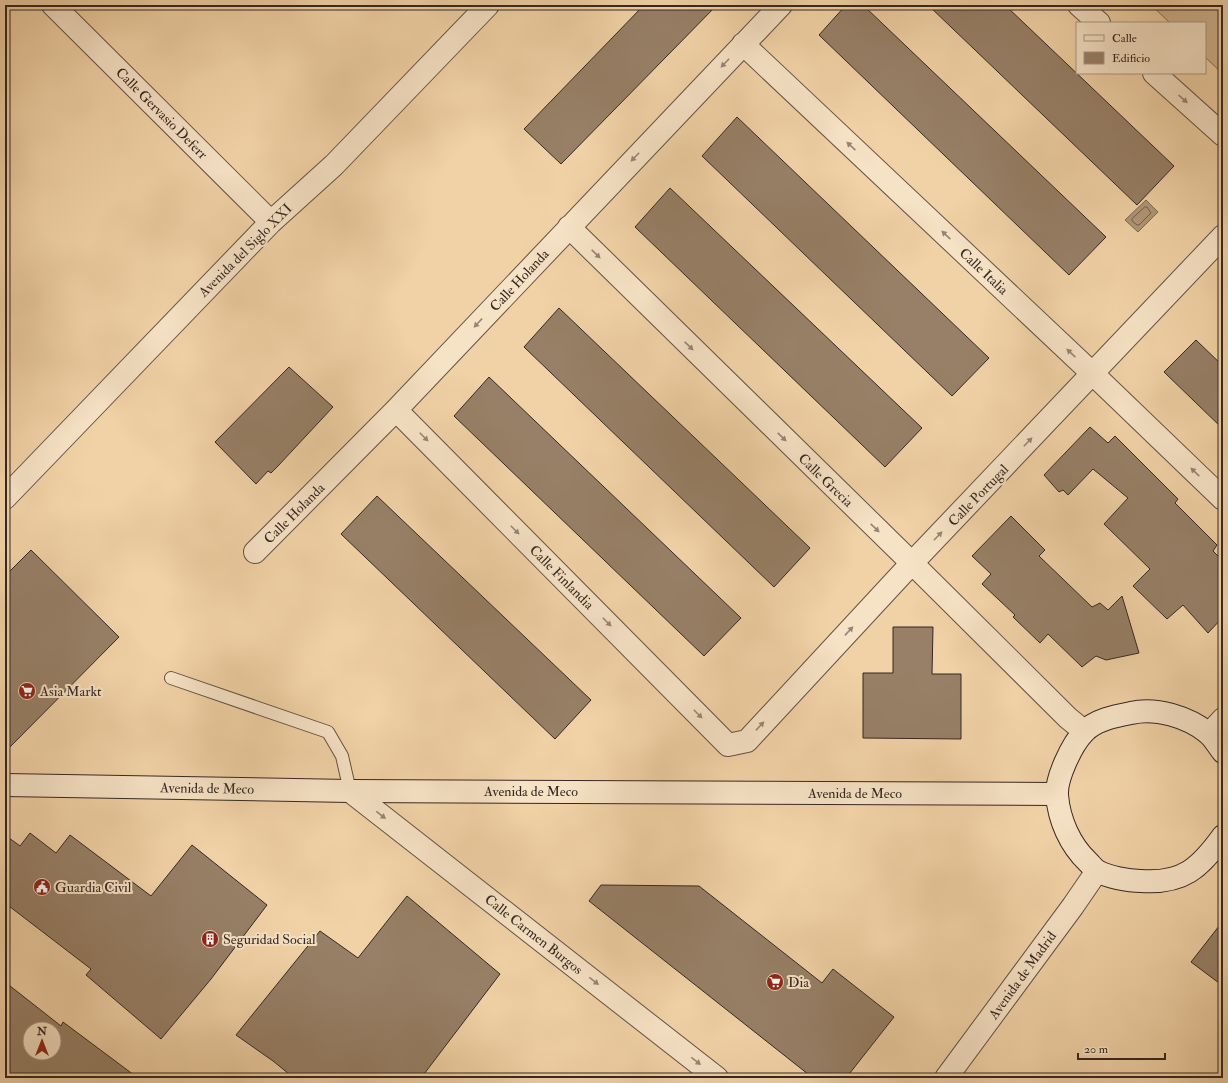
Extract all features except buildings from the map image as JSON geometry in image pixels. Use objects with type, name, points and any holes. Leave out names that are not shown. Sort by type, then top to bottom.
[{"type":"street","name":"Calle Gervasio Deferr","points":[[53,5],[271,222]]},
{"type":"street","name":"Avenida del Siglo XXI","points":[[5,498],[271,222],[334,165],[488,5]]},
{"type":"street","name":"Calle Holanda","points":[[255,552],[396,410],[781,5]]},
{"type":"street","points":[[1079,5],[1098,22]]},
{"type":"street","name":"Calle Italia","points":[[743,44],[1093,374],[1223,499]]},
{"type":"street","points":[[1155,74],[1223,135]]},
{"type":"street","name":"Calle Grecia","points":[[569,227],[1068,718],[1084,731]]},
{"type":"street","name":"Calle Portugal","points":[[728,745],[747,741],[912,564],[1223,236]]},
{"type":"street","name":"Calle Finlandia","points":[[396,410],[728,745]]},
{"type":"street","points":[[1223,752],[1216,726],[1186,720],[1160,712],[1135,712],[1106,718],[1084,731],[1070,750],[1062,770],[1057,794],[1061,817],[1068,836],[1080,854],[1097,871],[1125,880],[1157,882],[1186,875],[1209,856],[1223,836]]},
{"type":"street","name":"Avenida de Meco","points":[[5,785],[350,790],[1057,794]]},
{"type":"street","name":"Calle Carmen Burgos","points":[[350,790],[717,1078]]},
{"type":"street","name":"Avenida de Madrid","points":[[946,1078],[1073,906],[1097,871]]},
{"type":"lane","points":[[171,678],[328,732],[342,756],[350,790]]},
{"type":"shaded area","points":[[1151,5],[1223,5],[1223,74],[1206,58],[1206,22],[1169,22]]},
{"type":"water","points":[[1146,200],[1158,212],[1138,232],[1125,220]]},
{"type":"place","name":"Asia Markt","points":[[27,691]]},
{"type":"place","name":"Guardia Civil","points":[[42,887]]},
{"type":"place","name":"Seguridad Social","points":[[210,939]]},
{"type":"place","name":"Dia","points":[[775,982]]}]
